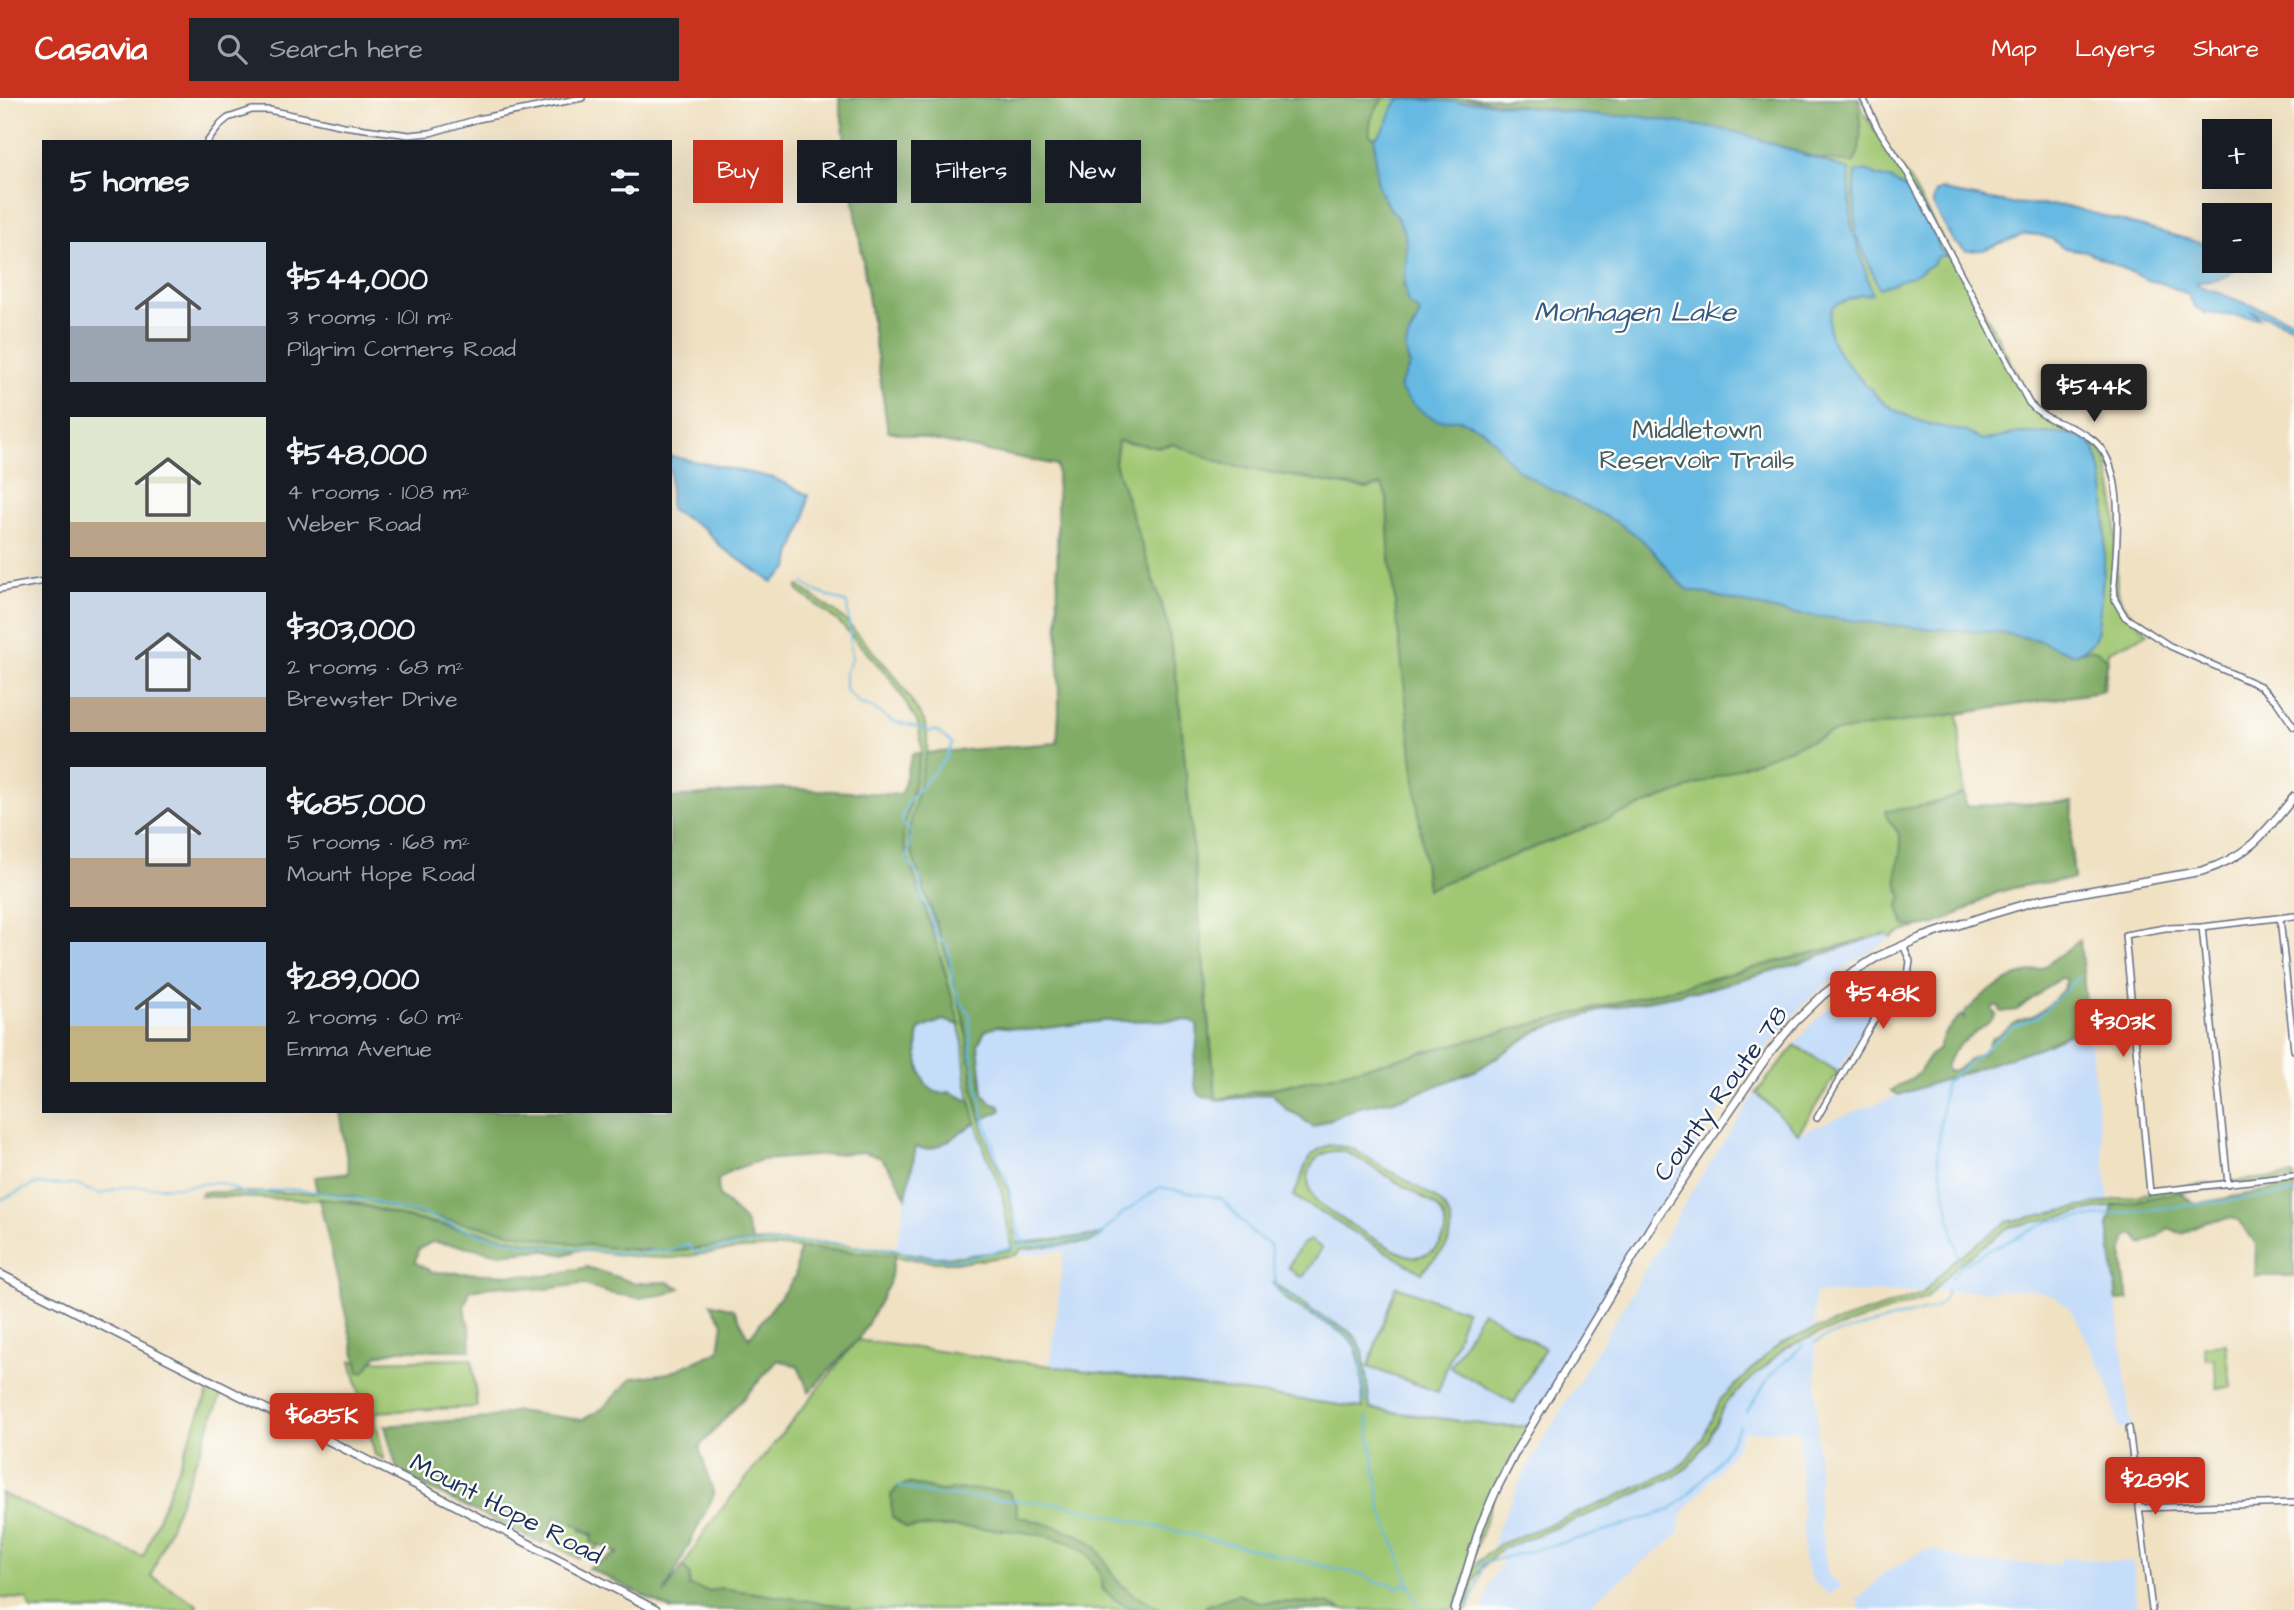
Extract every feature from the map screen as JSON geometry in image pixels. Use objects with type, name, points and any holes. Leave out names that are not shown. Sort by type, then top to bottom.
[{"type":"street","points":[[209,140],[228,118],[252,110],[268,110],[344,126],[409,135],[430,133],[478,119],[582,98]]},
{"type":"street","points":[[1863,98],[1877,127],[1909,173],[2029,403],[2047,419],[2087,435],[2100,444],[2106,454],[2116,494],[2114,585],[2119,609],[2142,630],[2170,646],[2260,686],[2276,701],[2294,727]]},
{"type":"street","points":[[0,589],[42,581]]},
{"type":"street","name":"County Route 78","points":[[1455,1610],[1480,1527],[1503,1476],[1625,1268],[1687,1171],[1770,1052],[1795,1022],[1851,973],[1903,945],[1982,916],[2039,900],[2202,871],[2221,865],[2246,851],[2258,840],[2294,797]]},
{"type":"street","points":[[2294,916],[2202,927],[2165,928],[2124,935],[2150,1192],[2294,1176]]},
{"type":"street","points":[[2280,918],[2294,1050]]},
{"type":"street","points":[[2202,927],[2228,1184]]},
{"type":"street","points":[[1817,1118],[1878,1013],[1908,975],[1910,961],[1903,945]]},
{"type":"street","name":"Mount Hope Road","points":[[0,1274],[439,1496],[641,1607],[656,1610]]},
{"type":"street","points":[[2129,1428],[2152,1610]]},
{"type":"street","points":[[2140,1508],[2294,1503]]},
{"type":"shaded area","points":[[1178,688],[1216,1099],[1330,1076],[1886,934],[1891,938],[1850,964],[1804,1003],[1749,1068],[1714,1119],[1531,1426],[1497,1426],[1050,1366],[1064,1251],[949,1260],[895,1255],[918,1134],[783,788],[901,795],[912,754],[1056,743],[1059,712]]},
{"type":"shaded area","points":[[1885,970],[1893,987],[1869,1018],[1838,1072],[1795,1045],[1808,1027],[1837,1000]]},
{"type":"shaded area","points":[[2088,1025],[2109,1203],[2113,1206],[2108,1226],[2131,1427],[2119,1430],[2108,1383],[2078,1322],[2068,1307],[2055,1297],[2033,1290],[1814,1293],[1819,1517],[1828,1575],[1842,1586],[1829,1595],[1813,1581],[1804,1561],[1799,1430],[1743,1432],[1736,1448],[1681,1516],[1680,1533],[1590,1604],[1595,1610],[1483,1610],[1489,1584],[1505,1557],[1491,1552],[1498,1527],[1529,1464],[1700,1178],[1756,1093],[1798,1133],[1917,1088],[2049,1044]]},
{"type":"shaded area","points":[[1925,1550],[1938,1551],[1972,1563],[2060,1564],[2061,1557],[2133,1563],[2138,1610],[1861,1610],[1856,1598],[1861,1597],[1885,1572]]},
{"type":"green space","name":"Middletown Reservoir Trails","points":[[839,98],[1860,98],[1863,112],[1910,181],[1988,319],[2033,406],[2050,421],[2098,447],[2106,457],[2115,503],[2117,589],[2123,605],[2148,634],[2109,651],[2104,691],[1958,714],[1965,806],[2073,802],[2071,847],[2074,879],[2032,884],[2000,892],[1950,918],[1891,938],[1886,934],[1330,1076],[1216,1100],[1178,688],[1058,649],[1057,465],[888,431],[854,203],[897,203],[897,140],[845,140]]},
{"type":"green space","points":[[839,98],[1384,98],[1371,119],[1370,135],[1375,138],[1380,187],[1388,206],[1401,222],[1407,238],[1407,271],[1403,285],[1420,314],[1409,339],[1410,365],[1399,387],[1413,404],[1434,418],[1456,419],[1482,429],[1518,469],[1635,534],[1686,589],[1787,613],[1919,628],[1999,632],[2038,640],[2072,654],[2095,650],[2108,659],[2100,692],[1830,733],[1427,889],[1389,549],[1387,498],[1382,485],[1367,489],[1227,465],[1173,444],[1160,447],[1118,441],[1115,463],[1167,622],[1178,688],[1216,1099],[1203,1096],[1196,1089],[1194,1069],[1197,1025],[1190,1020],[1103,1021],[1031,1030],[997,1026],[985,1031],[978,1044],[983,1093],[991,1103],[1000,1106],[1001,1111],[981,1120],[974,1094],[965,1024],[943,943],[909,845],[908,835],[926,753],[1057,743],[1057,465],[888,431],[854,203],[897,203],[897,140],[845,140]]},
{"type":"green space","points":[[1463,98],[1858,98],[1860,140],[1853,163],[1820,159],[1737,132],[1636,116],[1601,116]]},
{"type":"green space","points":[[799,586],[843,618],[896,677],[924,721],[927,750],[908,835],[916,867],[951,969],[969,1042],[977,1108],[990,1149],[1008,1191],[1017,1243],[1103,1235],[1090,1242],[1021,1249],[1016,1255],[965,1262],[936,1262],[838,1250],[783,1247],[740,1249],[672,1258],[640,1257],[548,1246],[401,1216],[351,1201],[201,1196],[203,1192],[331,1193],[352,1196],[403,1211],[582,1244],[640,1251],[672,1252],[740,1243],[782,1242],[838,1244],[937,1257],[1012,1250],[1002,1192],[972,1110],[963,1043],[945,970],[904,845],[903,835],[922,749],[918,723],[892,680],[839,622],[798,591]]},
{"type":"green space","points":[[921,753],[903,834],[904,845],[960,1025],[943,1020],[920,1029],[918,1061],[925,1082],[931,1089],[940,1093],[950,1092],[970,1101],[976,1122],[939,1146],[924,1149],[916,1147],[906,1197],[894,1174],[881,1158],[864,1152],[762,1160],[732,1170],[718,1180],[719,1196],[744,1220],[753,1243],[671,1251],[613,1248],[549,1240],[403,1211],[352,1196],[317,1192],[314,1177],[349,1173],[339,1113],[672,1113],[672,798],[783,788],[901,795],[912,754]]},
{"type":"green space","points":[[1964,793],[1965,806],[2073,802],[2071,847],[2074,879],[2011,888],[1939,923],[1916,927],[1904,925],[1898,907],[1902,897],[1897,879],[1901,842],[1885,811],[1925,805]]},
{"type":"green space","points":[[1870,938],[1796,964],[1697,992],[1688,990],[1678,995],[1608,1008],[1539,1030],[1477,1070],[1407,1097],[1356,1108],[1313,1127],[1288,1111],[1272,1093],[1220,1099],[1330,1076]]},
{"type":"green space","points":[[2080,940],[2088,1025],[2049,1044],[1899,1095],[1891,1091],[1918,1074],[1931,1054],[1938,1050],[1944,1034],[1961,1015],[1964,1019],[1964,1013],[1988,991],[2015,977],[2042,968]],"holes":[[[2060,978],[2067,979],[2064,988],[2054,1000],[2035,1016],[2018,1021],[1992,1039],[1984,1052],[1959,1068],[1949,1072],[1946,1069],[1949,1059],[1960,1045],[1996,1015],[1992,1009],[1994,1006],[1999,1006],[2001,1012],[2017,1010]]]},
{"type":"green space","points":[[1795,1045],[1838,1072],[1798,1133],[1756,1093]]},
{"type":"green space","points":[[1330,1145],[1351,1148],[1434,1197],[1445,1208],[1451,1227],[1449,1241],[1422,1273],[1293,1196],[1309,1159],[1320,1149]],"holes":[[[1343,1151],[1435,1205],[1445,1223],[1444,1236],[1435,1249],[1421,1256],[1402,1253],[1315,1200],[1308,1177],[1313,1163],[1325,1154]]]},
{"type":"green space","points":[[2294,1175],[2294,1180],[2179,1192],[2009,1227],[1955,1267],[1925,1299],[1810,1337],[1785,1348],[1726,1402],[1707,1441],[1688,1467],[1675,1476],[1609,1506],[1502,1549],[1477,1575],[1472,1585],[1468,1610],[1462,1610],[1472,1572],[1479,1561],[1500,1544],[1607,1501],[1673,1471],[1684,1463],[1703,1438],[1721,1399],[1782,1343],[1922,1294],[1951,1263],[2007,1222],[2179,1187]]},
{"type":"green space","points":[[2294,1185],[2294,1276],[2255,1276],[2256,1244],[2238,1220],[2231,1218],[2208,1221],[2182,1234],[2169,1228],[2142,1244],[2134,1234],[2127,1237],[2123,1262],[2129,1300],[2117,1301],[2108,1226],[2113,1206],[2179,1192],[2196,1204]]},
{"type":"green space","points":[[319,1199],[351,1203],[492,1236],[581,1249],[565,1255],[542,1250],[500,1254],[432,1242],[418,1250],[415,1262],[432,1272],[545,1276],[587,1267],[635,1283],[668,1282],[680,1288],[667,1294],[639,1298],[608,1293],[583,1284],[537,1290],[502,1285],[470,1290],[464,1308],[470,1329],[471,1350],[400,1350],[377,1355],[364,1372],[359,1372]]},
{"type":"green space","points":[[1310,1240],[1322,1248],[1304,1276],[1300,1277],[1288,1267],[1301,1245]]},
{"type":"green space","points":[[799,1248],[895,1255],[889,1284],[861,1336],[809,1392],[798,1366],[778,1360],[699,1447],[714,1495],[664,1594],[683,1566],[690,1575],[689,1586],[710,1591],[721,1588],[851,1607],[851,1610],[672,1610],[588,1568],[618,1553],[591,1542],[593,1534],[557,1515],[542,1544],[398,1473],[385,1426],[488,1418],[516,1411],[582,1420],[603,1408],[632,1378],[669,1373],[719,1351],[723,1323],[710,1303],[734,1309],[749,1338],[795,1277]]},
{"type":"green space","points":[[1274,1283],[1356,1338],[1363,1351],[1370,1409],[1497,1426],[1531,1426],[1501,1476],[1454,1610],[672,1610],[659,1604],[709,1525],[857,1340],[1363,1408],[1360,1365],[1353,1343],[1336,1329],[1287,1300]]},
{"type":"green space","points":[[1396,1286],[1466,1311],[1438,1392],[1368,1367]]},
{"type":"green space","points":[[1482,1311],[1545,1348],[1514,1403],[1450,1367]]},
{"type":"green space","points":[[2226,1344],[2231,1387],[2217,1388],[2214,1359],[2206,1359],[2204,1346]]},
{"type":"green space","points":[[472,1359],[477,1407],[374,1412],[384,1459],[375,1455],[351,1361]]},
{"type":"green space","points":[[210,1387],[222,1393],[151,1576],[196,1604],[198,1610],[31,1610],[27,1599],[0,1598],[0,1493],[143,1557]]},
{"type":"green space","points":[[908,1483],[940,1491],[1008,1491],[1016,1505],[1017,1516],[1084,1538],[1100,1552],[1121,1585],[1162,1610],[1136,1609],[1118,1602],[1103,1590],[1099,1572],[1090,1557],[1067,1542],[1023,1532],[945,1527],[906,1528],[892,1517],[891,1495],[897,1488]]},
{"type":"green space","points":[[546,1504],[584,1522],[580,1530],[607,1543],[578,1558],[531,1534]]},
{"type":"green space","points":[[1237,1594],[1260,1602],[1327,1603],[1342,1610],[1205,1610],[1206,1606]]},
{"type":"water","name":"Monhagen Lake","points":[[1404,99],[1491,103],[1601,116],[1636,116],[1737,132],[1849,170],[1854,232],[1856,172],[1867,170],[1892,180],[1913,193],[1936,235],[1939,249],[1949,256],[1938,256],[1920,272],[1879,288],[1855,236],[1872,294],[1860,295],[1833,306],[1829,318],[1832,340],[1843,359],[1879,399],[1914,419],[1986,440],[2022,433],[2074,435],[2081,437],[2093,448],[2101,469],[2106,526],[2098,628],[2092,642],[2072,654],[2038,640],[1999,632],[1919,628],[1787,613],[1686,589],[1636,535],[1529,477],[1510,462],[1485,432],[1462,421],[1438,420],[1422,411],[1399,387],[1410,365],[1406,343],[1420,314],[1408,304],[1405,287],[1405,234],[1401,223],[1380,192],[1376,165],[1375,138],[1385,127],[1394,105]]},
{"type":"water","points":[[1942,189],[2007,203],[2067,206],[2202,243],[2202,273],[2230,273],[2222,278],[2198,282],[2197,285],[2294,321],[2294,327],[2251,311],[2259,318],[2205,313],[2195,307],[2188,294],[2150,281],[2086,251],[2063,248],[2052,239],[2039,235],[2025,234],[1983,250],[1966,251],[1953,241],[1933,205],[1937,191]]},
{"type":"water","points":[[672,456],[774,478],[808,495],[805,519],[791,555],[789,568],[772,582],[721,547],[704,528],[672,511]]},
{"type":"waterway","points":[[1391,98],[1396,102]]},
{"type":"waterway","points":[[803,583],[815,591],[847,603],[852,658],[845,673],[845,689],[860,704],[871,707],[892,721],[929,732],[935,730],[952,743],[945,759],[909,800],[902,816],[903,824],[910,830],[911,836],[907,860],[920,877],[923,900],[930,912],[936,936],[948,946],[953,983],[961,1003],[970,1014],[971,1054],[984,1116],[1000,1168],[1006,1176],[1019,1234],[1024,1244],[1051,1244],[1097,1238],[1122,1214],[1160,1187],[1221,1198],[1254,1234],[1270,1245],[1277,1288],[1297,1301]]},
{"type":"waterway","points":[[1960,1266],[1937,1154],[1945,1083],[2010,1028],[2037,1017],[2079,977]]},
{"type":"waterway","points":[[0,1200],[35,1184],[75,1185],[100,1194],[122,1187],[179,1187],[218,1182],[249,1195],[284,1189],[372,1201],[421,1213],[476,1233],[526,1244],[639,1255],[652,1251],[671,1251],[687,1244],[695,1253],[747,1244],[830,1242],[857,1247],[893,1248],[913,1257],[960,1260],[1022,1245]]},
{"type":"waterway","points":[[1951,1279],[1960,1267],[1987,1251],[2051,1221],[2294,1193]]},
{"type":"waterway","points":[[1814,1343],[1831,1335],[1935,1308],[1944,1300],[1947,1290]]},
{"type":"waterway","points":[[1304,1307],[1351,1337],[1359,1347],[1366,1403]]},
{"type":"waterway","points":[[1746,1413],[1771,1375],[1804,1344]]},
{"type":"waterway","points":[[1367,1416],[1381,1509],[1422,1610]]},
{"type":"waterway","points":[[1468,1610],[1481,1573],[1480,1564],[1596,1534],[1670,1510],[1685,1498],[1721,1458],[1740,1425]]},
{"type":"waterway","points":[[898,1486],[933,1495],[1056,1503],[1363,1575],[1378,1583],[1391,1583],[1396,1588],[1404,1584],[1411,1587]]}]
